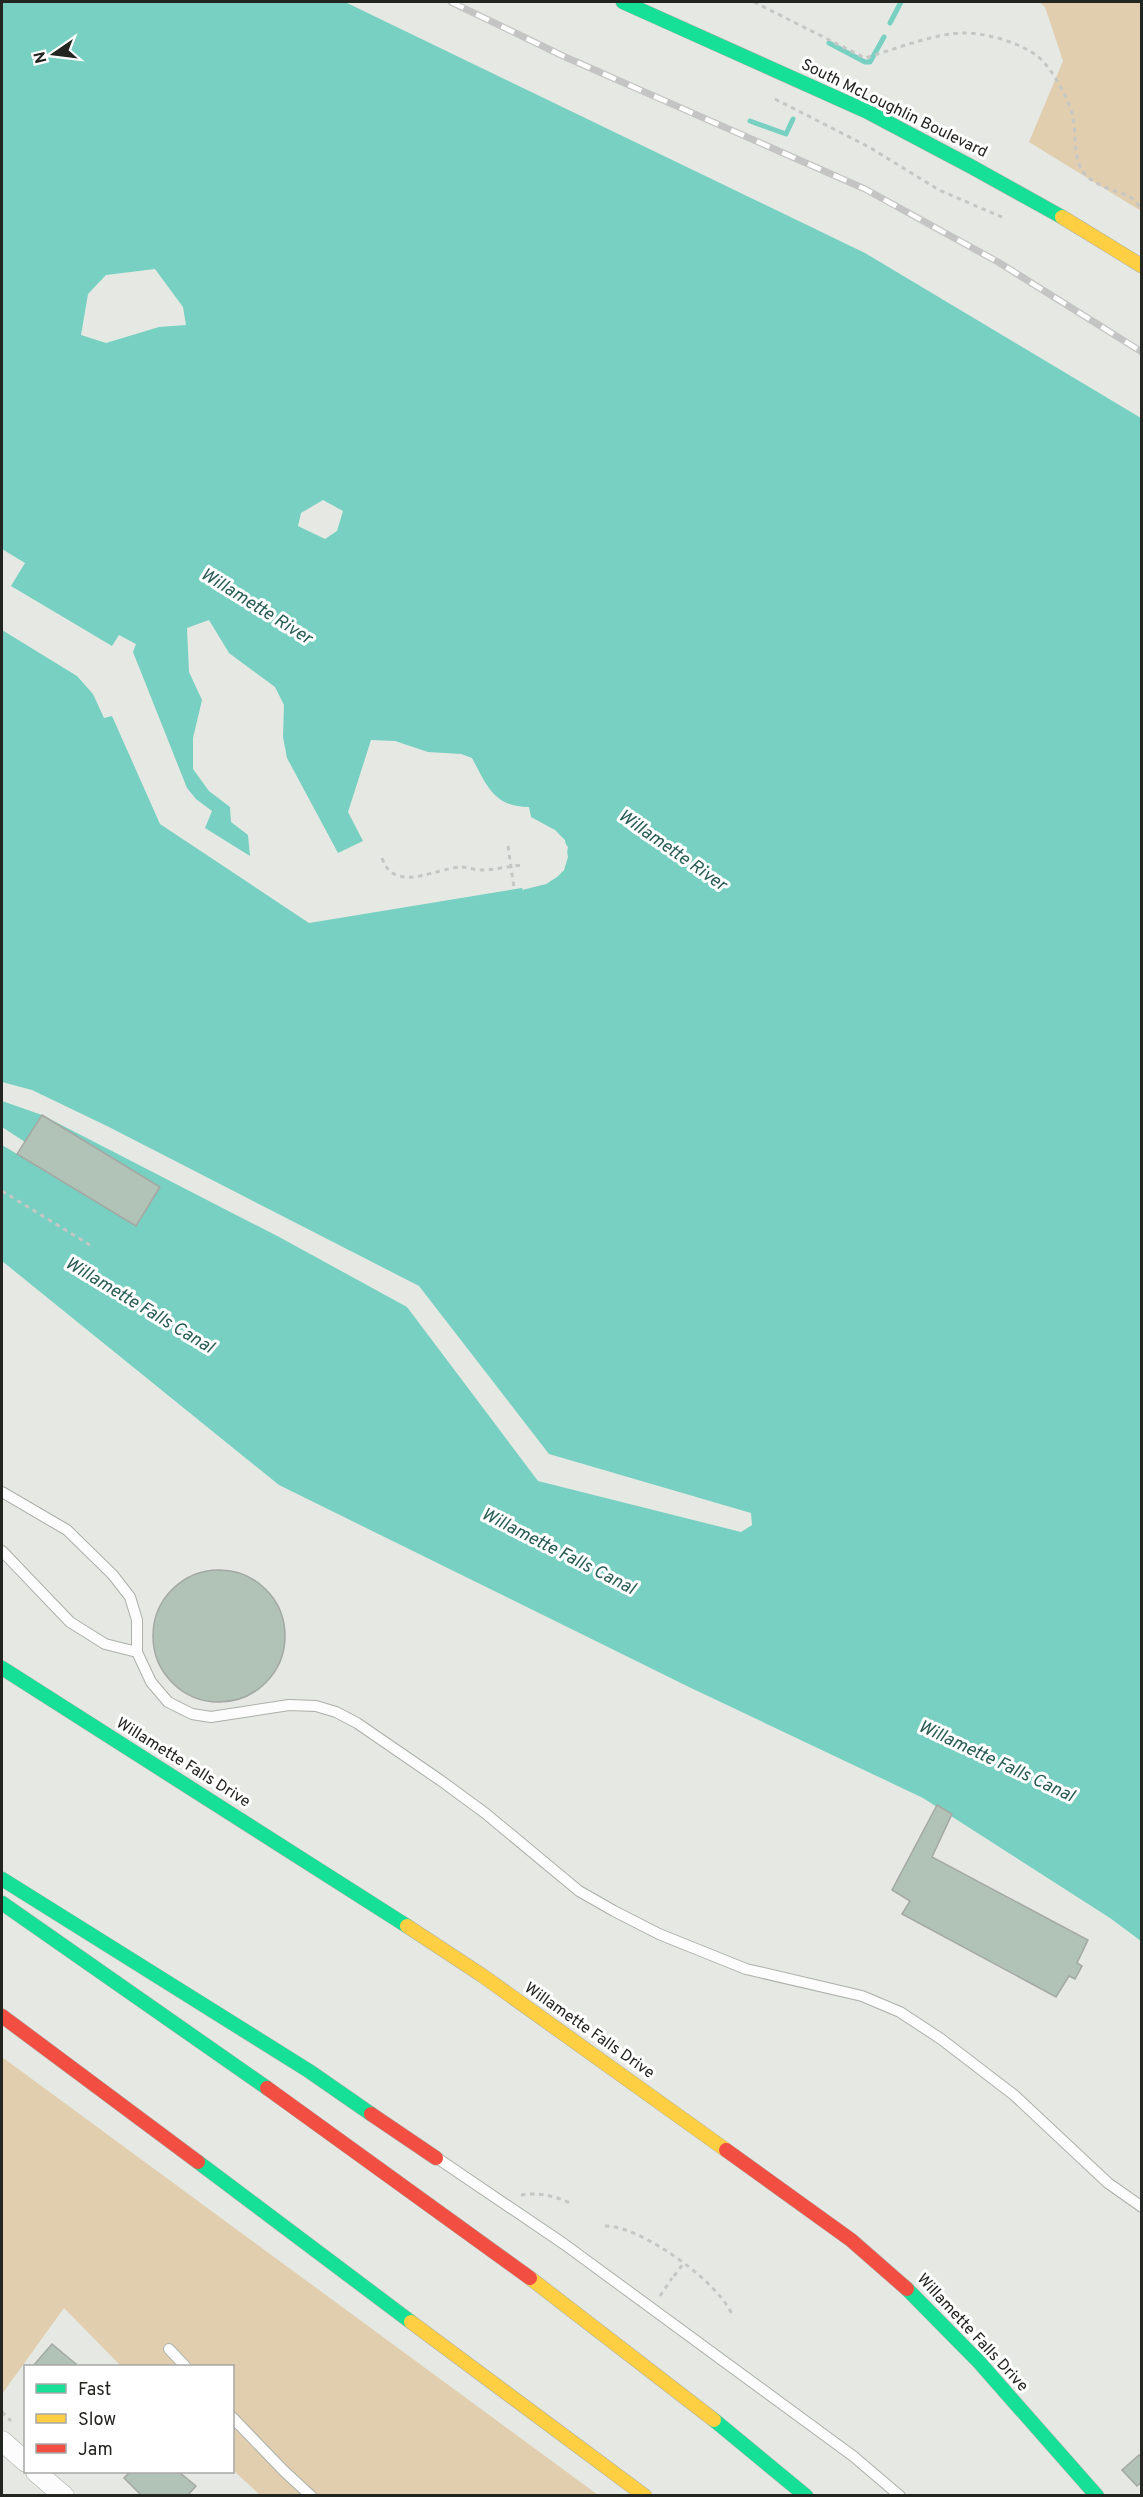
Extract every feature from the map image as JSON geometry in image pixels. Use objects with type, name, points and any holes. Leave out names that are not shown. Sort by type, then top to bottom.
[{"type":"main road","name":"South McLoughlin Boulevard","points":[[626,2],[867,112],[1044,205],[1142,266]]},
{"type":"main road","name":"Willamette Falls Drive","points":[[2,1668],[316,1867],[483,1977],[851,2240],[908,2287],[933,2312],[1096,2496]]},
{"type":"main road","points":[[2,1879],[309,2071],[436,2158]]},
{"type":"main road","points":[[2,1903],[515,2266],[652,2371],[806,2496]]},
{"type":"main road","points":[[2,2016],[645,2496]]},
{"type":"street","points":[[2,2441],[24,2460]]},
{"type":"street","points":[[37,2473],[64,2496]]},
{"type":"lane","points":[[2,1492],[68,1530],[114,1575],[130,1597],[137,1620],[137,1652],[151,1682],[168,1702],[192,1714],[211,1717],[289,1705],[315,1706],[336,1712],[357,1723],[485,1813],[579,1891],[659,1934],[746,1969],[862,1996],[900,2012],[941,2039],[1014,2095],[1108,2183],[1142,2207]]},
{"type":"lane","points":[[2,1551],[70,1622],[105,1644],[137,1652]]},
{"type":"lane","points":[[436,2158],[564,2244],[652,2308],[853,2456],[900,2496]]},
{"type":"lane","points":[[169,2349],[183,2365]]},
{"type":"lane","points":[[234,2419],[311,2496]]},
{"type":"path","points":[[754,2],[865,58],[926,40],[963,33],[992,38],[1028,50],[1040,57],[1062,90],[1076,125],[1078,155],[1085,174],[1107,189],[1130,196],[1142,209]]},
{"type":"path","points":[[767,95],[869,147],[939,190],[1005,218]]},
{"type":"path","points":[[508,846],[514,888]]},
{"type":"path","points":[[382,858],[388,870],[407,877],[437,874],[463,866],[477,871],[523,865]]},
{"type":"path","points":[[2,1191],[90,1245]]},
{"type":"path","points":[[521,2195],[534,2193],[559,2198],[572,2204]]},
{"type":"path","points":[[605,2226],[614,2226],[633,2233],[683,2264],[711,2286],[729,2306],[733,2317]]},
{"type":"path","points":[[652,2308],[683,2264]]},
{"type":"path","points":[[2,2412],[11,2421]]},
{"type":"shaded area","points":[[1039,2],[1141,2],[1141,211],[1029,142],[1063,61],[1045,7]]},
{"type":"shaded area","points":[[2,2057],[598,2495],[260,2495],[234,2471],[234,2365],[120,2365],[64,2308],[2,2394]]},
{"type":"water","points":[[2,2],[345,2],[865,253],[1141,418],[1141,1941],[1110,1918],[923,1798],[691,1688],[279,1485],[2,1261],[2,630],[77,676],[93,694],[104,718],[112,716],[160,824],[309,923],[546,884],[564,870],[568,847],[555,830],[531,817],[529,807],[507,803],[493,793],[472,758],[461,754],[428,752],[395,741],[371,740],[348,812],[363,841],[338,853],[287,758],[283,737],[284,705],[275,687],[229,653],[209,620],[187,628],[189,672],[202,700],[193,738],[193,769],[209,791],[230,807],[231,822],[248,835],[250,856],[205,828],[212,811],[196,799],[187,788],[133,652],[136,644],[119,635],[112,646],[11,586],[25,563],[2,549]],"holes":[[[155,269],[183,307],[186,325],[159,327],[106,343],[81,335],[88,294],[106,275]],[[323,500],[343,511],[337,531],[325,539],[298,526],[301,513]]]},
{"type":"pier","points":[[535,823],[555,830],[565,840],[568,857],[564,870],[557,877],[546,884],[522,890],[523,887],[545,881],[555,875],[561,868],[565,856],[562,842],[553,832]]},
{"type":"pier","points":[[2,1082],[32,1090],[107,1126],[419,1286],[549,1454],[751,1513],[752,1525],[741,1532],[538,1481],[407,1307],[281,1238],[42,1115],[2,1101]]},
{"type":"pier","points":[[2,1127],[25,1142],[17,1154],[2,1145]]},
{"type":"building","points":[[42,1115],[160,1187],[136,1226],[17,1154]]},
{"type":"building","points":[[219,1570],[244,1575],[266,1589],[280,1611],[285,1636],[280,1661],[266,1683],[244,1697],[219,1702],[194,1697],[172,1683],[158,1661],[153,1636],[158,1611],[172,1589],[194,1575]]},
{"type":"building","points":[[937,1805],[952,1814],[932,1857],[1088,1940],[1077,1963],[1082,1966],[1075,1979],[1069,1976],[1056,1997],[902,1914],[910,1901],[892,1890]]},
{"type":"building","points":[[52,2344],[76,2364],[75,2365],[34,2365]]},
{"type":"building","points":[[1139,2455],[1142,2458],[1142,2482],[1137,2486],[1122,2470]]},
{"type":"building","points":[[129,2473],[180,2473],[196,2486],[187,2496],[142,2496],[124,2478]]},
{"type":"waterway","points":[[890,23],[901,2]]},
{"type":"waterway","points":[[829,43],[865,62],[870,62],[884,37]]},
{"type":"waterway","points":[[750,121],[786,134],[793,119]]},
{"type":"railway","points":[[451,2],[563,56],[865,189],[998,262],[1142,352]]},
{"type":"traffic: fast","points":[[623,2],[868,112],[1062,217]]},
{"type":"traffic: fast","points":[[2,1668],[407,1926]]},
{"type":"traffic: fast","points":[[2,1879],[309,2071],[371,2114]]},
{"type":"traffic: fast","points":[[2,1903],[267,2088]]},
{"type":"traffic: fast","points":[[198,2162],[411,2322]]},
{"type":"traffic: fast","points":[[907,2289],[979,2362],[1097,2496]]},
{"type":"traffic: fast","points":[[714,2420],[806,2496]]},
{"type":"traffic: slow","points":[[1062,217],[1142,266]]},
{"type":"traffic: slow","points":[[407,1926],[483,1976],[726,2150]]},
{"type":"traffic: slow","points":[[530,2278],[714,2420]]},
{"type":"traffic: slow","points":[[411,2322],[645,2496]]},
{"type":"traffic: jam","points":[[2,2016],[198,2162]]},
{"type":"traffic: jam","points":[[267,2088],[530,2278]]},
{"type":"traffic: jam","points":[[371,2114],[436,2158]]},
{"type":"traffic: jam","points":[[726,2150],[851,2240],[907,2289]]},
{"type":"water label","name":"Willamette River","points":[[256,607]]},
{"type":"water label","name":"Willamette River","points":[[672,851]]},
{"type":"water label","name":"Willamette Falls Canal","points":[[139,1306]]},
{"type":"water label","name":"Willamette Falls Canal","points":[[558,1552]]},
{"type":"water label","name":"Willamette Falls Canal","points":[[996,1762]]}]
